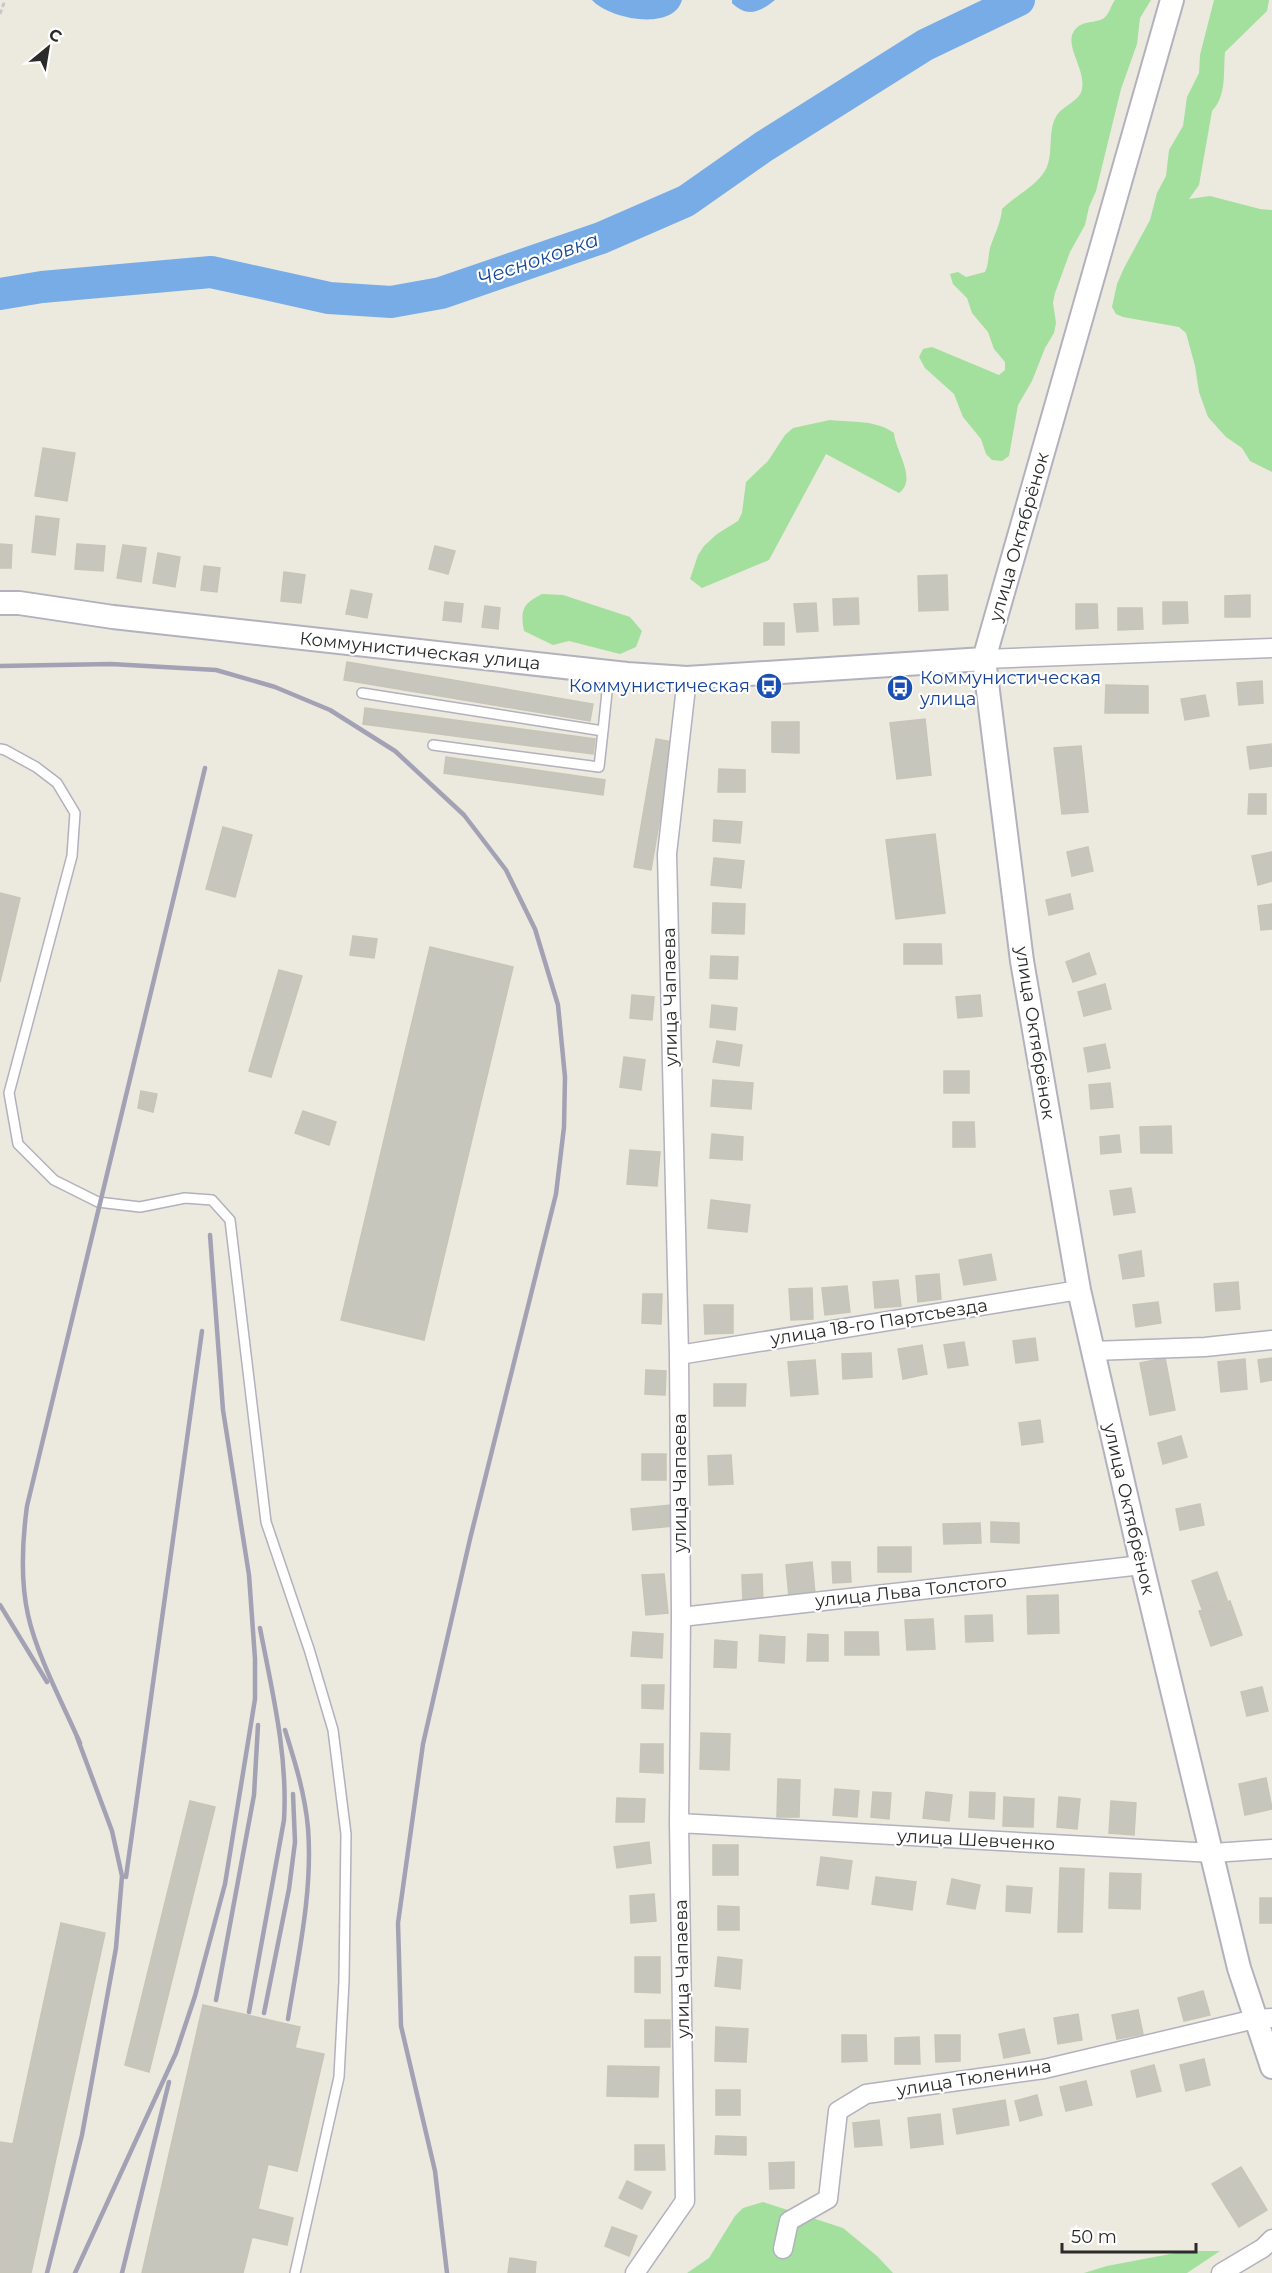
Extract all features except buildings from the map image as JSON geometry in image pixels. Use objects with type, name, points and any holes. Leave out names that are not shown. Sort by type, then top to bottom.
[{"type":"street","name":"улица Октябрёнок","points":[[1172,0],[984,658],[1022,961],[1079,1290],[1142,1565],[1239,1968],[1263,2018],[1272,2067]]},
{"type":"street","name":"Коммунистическая улица","points":[[0,603],[19,603],[114,617],[609,672],[687,678],[984,658],[1272,648]]},
{"type":"street","name":"улица Чапаева","points":[[635,2273],[685,2201],[679,1823],[681,1617],[679,1355],[667,854],[687,678]]},
{"type":"street","name":"улица 18-го Партсъезда","points":[[679,1355],[1079,1290]]},
{"type":"street","points":[[1092,1351],[1205,1347],[1272,1340]]},
{"type":"street","name":"улица Льва Толстого","points":[[681,1617],[1142,1565]]},
{"type":"street","name":"улица Шевченко","points":[[679,1823],[1213,1853],[1272,1850]]},
{"type":"street","name":"улица Тюленина","points":[[783,2249],[789,2221],[828,2199],[838,2111],[866,2094],[1044,2069],[1263,2018]]},
{"type":"street","points":[[1221,2273],[1263,2248],[1272,2239]]},
{"type":"lane","points":[[433,745],[598,767],[609,672]]},
{"type":"lane","points":[[362,693],[603,731]]},
{"type":"lane","points":[[0,749],[36,767],[57,783],[75,813],[72,856],[9,1093],[18,1144],[54,1180],[98,1202],[140,1207],[185,1198],[212,1200],[230,1220],[266,1521],[309,1649],[333,1730],[346,1834],[344,1981],[339,2077],[295,2273]]},
{"type":"path","points":[[0,14],[5,0]]},
{"type":"green space","points":[[1115,0],[1151,0],[1140,18],[1137,44],[1121,89],[1096,191],[1085,225],[1070,252],[1055,293],[1054,333],[1018,405],[1009,456],[1002,461],[992,460],[986,454],[981,439],[963,417],[954,394],[925,368],[919,357],[923,349],[932,347],[999,375],[1005,370],[1005,362],[994,349],[988,332],[972,313],[967,298],[953,284],[950,274],[958,272],[966,277],[985,272],[1002,209],[1042,175],[1050,156],[1054,121],[1057,115],[1081,93],[1081,74],[1072,44],[1074,31],[1082,24],[1103,19]]},
{"type":"green space","points":[[1214,0],[1269,0],[1267,11],[1225,52],[1222,91],[1212,111],[1199,185],[1189,199],[1210,196],[1272,210],[1272,472],[1250,461],[1242,448],[1226,437],[1208,417],[1199,392],[1186,333],[1179,327],[1123,317],[1116,314],[1112,307],[1117,284],[1150,220],[1157,193],[1166,176],[1169,150],[1183,126],[1187,97],[1199,73],[1200,55]]},
{"type":"green space","points":[[830,420],[879,425],[894,433],[906,473],[904,487],[899,493],[826,454],[769,560],[702,588],[690,579],[698,555],[704,546],[717,534],[738,521],[742,513],[746,482],[768,461],[785,435],[793,428]]},
{"type":"green space","points":[[542,594],[563,595],[630,617],[642,631],[636,647],[620,654],[569,641],[553,645],[524,631],[522,617],[524,608]]},
{"type":"green space","points":[[763,2202],[843,2228],[877,2256],[893,2273],[687,2273],[709,2258],[735,2216],[743,2208]]},
{"type":"green space","points":[[1186,2251],[1220,2251],[1187,2273],[1084,2273],[1107,2266]]},
{"type":"water","points":[[592,0],[682,0],[676,10],[667,16],[640,19],[612,13]]},
{"type":"water","points":[[732,0],[775,0],[764,8],[748,12],[738,8]]},
{"type":"waterway","name":"Чесноковка","points":[[0,294],[42,287],[211,272],[329,298],[391,302],[441,293],[601,238],[686,201],[763,147],[925,45],[1019,0]]},
{"type":"railway","points":[[0,666],[111,664],[216,670],[275,687],[330,710],[395,751],[464,815],[506,870],[535,929],[558,1005],[565,1077],[564,1127],[556,1194],[470,1539],[423,1744],[398,1923],[401,2026],[435,2171],[447,2273]]},
{"type":"railway","points":[[80,1743],[44,1663],[28,1615],[23,1561],[27,1506],[205,768]]},
{"type":"railway","points":[[75,2273],[176,2053],[195,1996],[225,1884],[255,1699],[255,1659],[249,1575],[223,1410],[210,1235]]},
{"type":"railway","points":[[126,1877],[202,1331]]},
{"type":"railway","points":[[0,1605],[47,1682]]},
{"type":"railway","points":[[249,2012],[284,1820],[285,1796],[284,1771],[274,1699],[260,1628]]},
{"type":"railway","points":[[216,2000],[254,1795],[258,1725]]},
{"type":"railway","points":[[285,1730],[305,1803],[309,1852],[304,1924],[288,2019]]},
{"type":"railway","points":[[47,2273],[82,2135],[116,1948],[122,1876],[112,1831],[77,1737]]},
{"type":"railway","points":[[264,2013],[289,1889],[295,1842],[293,1794]]},
{"type":"railway","points":[[122,2273],[169,2082]]},
{"type":"place","name":"Коммунистическая","points":[[769,686]]},
{"type":"place","name":"Коммунистическая улица","points":[[900,688]]}]
